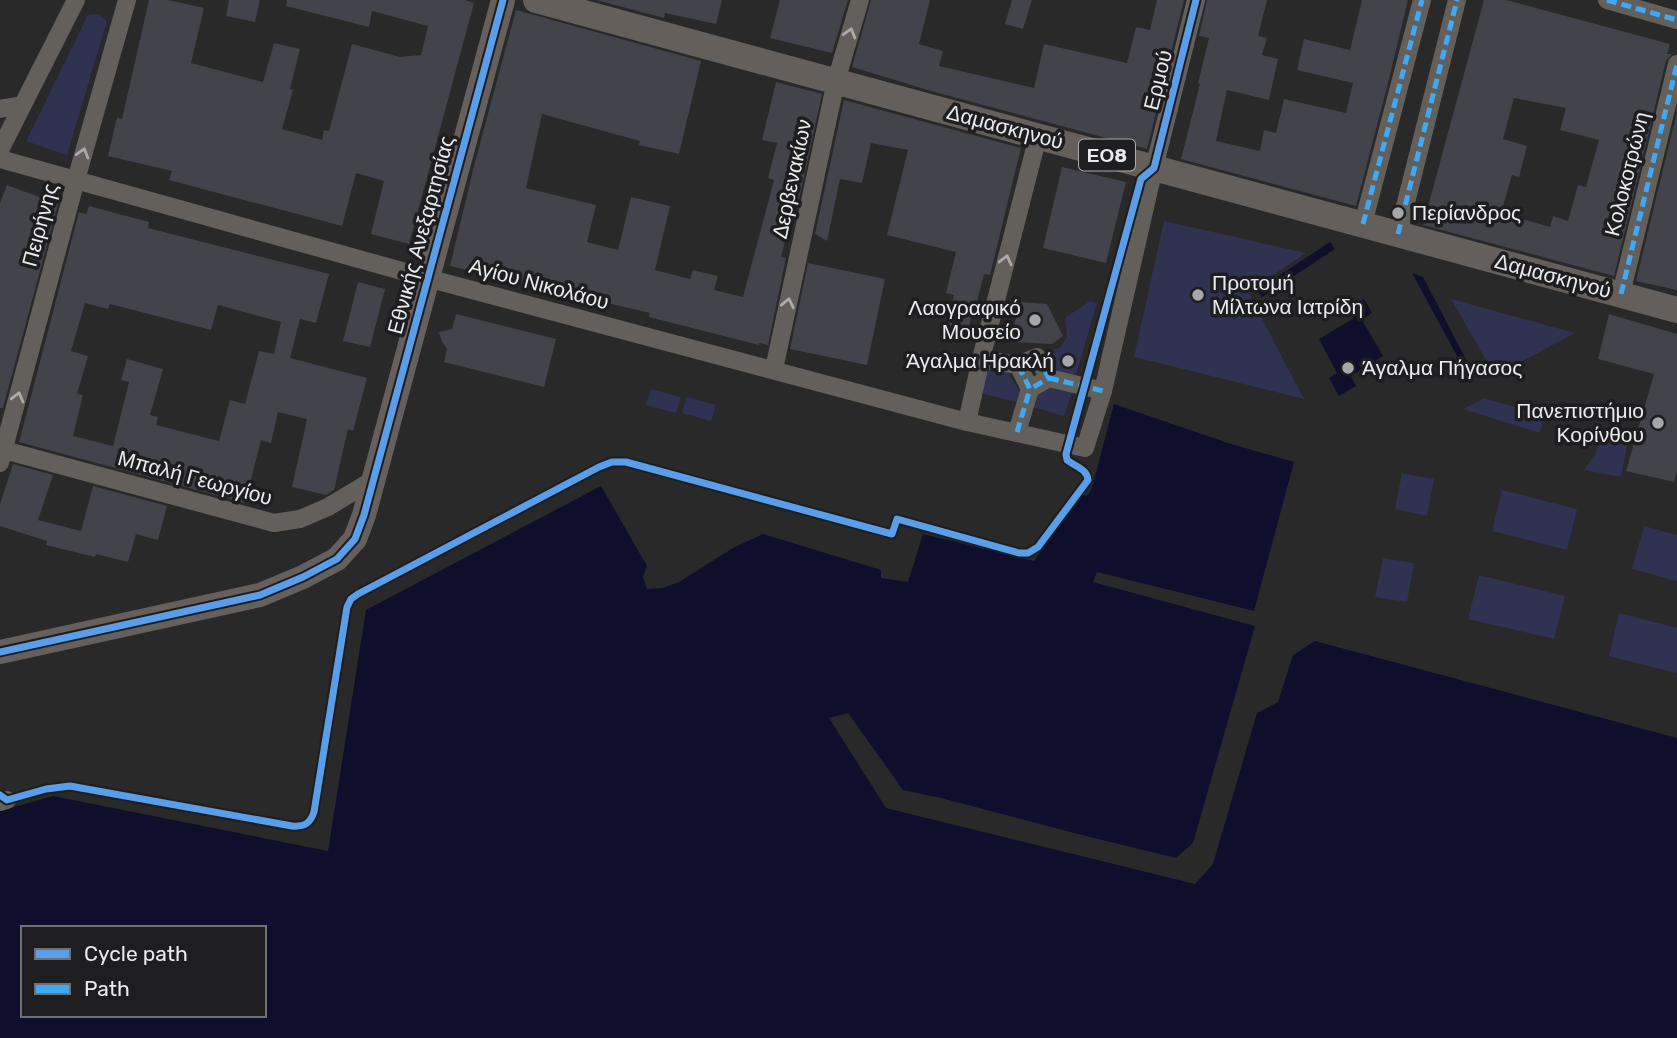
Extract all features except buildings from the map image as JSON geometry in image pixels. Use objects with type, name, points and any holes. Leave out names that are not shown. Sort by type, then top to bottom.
[{"type":"main road","name":"Δαμασκηνού","points":[[536,0],[1677,310]]},
{"type":"street","points":[[0,150],[76,0]]},
{"type":"street","name":"Πειρήνης","points":[[1,454],[127,0]]},
{"type":"street","name":"Εθνικής Ανεξαρτησίας","points":[[0,652],[260,594],[303,577],[337,559],[355,539],[364,515],[503,0]]},
{"type":"street","name":"Δερβενακίων","points":[[774,369],[836,81],[860,0]]},
{"type":"street","name":"Ερμού","points":[[1068,445],[1085,448],[1103,391],[1196,0]]},
{"type":"street","points":[[1363,224],[1422,0]]},
{"type":"street","points":[[1398,234],[1457,0]]},
{"type":"street","points":[[1607,0],[1677,20]]},
{"type":"street","name":"Κολοκοτρώνη","points":[[1621,294],[1677,64]]},
{"type":"street","points":[[0,109],[22,105]]},
{"type":"street","points":[[967,422],[1038,136]]},
{"type":"street","name":"Αγίου Νικολάου","points":[[0,159],[427,278],[967,422],[1068,445]]},
{"type":"street","points":[[981,359],[1018,365],[1037,357],[1049,378]]},
{"type":"street","points":[[1018,365],[1030,389]]},
{"type":"street","points":[[1017,432],[1030,389],[1049,378],[1103,391]]},
{"type":"street","name":"Μπαλή Γεωργίου","points":[[1,454],[274,523],[300,519],[328,507],[373,480]]},
{"type":"shaded area","points":[[98,14],[107,21],[67,155],[26,141],[88,15]]},
{"type":"shaded area","points":[[1164,221],[1306,253],[1248,292],[1304,399],[1134,357]]},
{"type":"shaded area","points":[[1330,242],[1335,249],[1262,297],[1257,290]]},
{"type":"shaded area","points":[[1412,273],[1423,277],[1470,367],[1464,369]]},
{"type":"shaded area","points":[[1364,299],[1372,313],[1362,320],[1383,356],[1351,376],[1356,386],[1339,396],[1329,378],[1337,373],[1319,339],[1354,318],[1349,308]]},
{"type":"shaded area","points":[[1451,299],[1575,333],[1495,376]]},
{"type":"shaded area","points":[[1090,301],[1097,303],[1075,378],[1056,372],[1046,351],[1060,348],[1067,337],[1065,318]]},
{"type":"shaded area","points":[[988,366],[1006,369],[1020,392],[1017,402],[981,393]]},
{"type":"shaded area","points":[[1053,384],[1073,389],[1064,416],[1029,406],[1031,395]]},
{"type":"shaded area","points":[[651,389],[681,397],[676,413],[646,405]]},
{"type":"shaded area","points":[[687,397],[716,405],[711,421],[682,413]]},
{"type":"shaded area","points":[[1484,398],[1545,416],[1540,433],[1463,409]]},
{"type":"shaded area","points":[[1114,404],[1228,443],[1294,462],[1254,611],[1097,572],[1093,582],[1255,626],[1193,843],[1176,858],[903,790],[848,713],[829,718],[886,808],[1195,884],[1213,864],[1257,713],[1278,702],[1293,655],[1315,641],[1677,738],[1677,1038],[0,1038],[0,811],[53,796],[328,851],[366,610],[601,486],[647,566],[643,577],[647,589],[663,588],[679,582],[733,548],[763,534],[881,570],[881,578],[908,582],[923,534],[1034,561],[1078,497],[1088,495]]},
{"type":"shaded area","points":[[1600,441],[1627,445],[1621,477],[1584,470]]},
{"type":"shaded area","points":[[1402,473],[1434,479],[1427,516],[1395,509]]},
{"type":"shaded area","points":[[1502,490],[1577,509],[1567,550],[1492,531]]},
{"type":"shaded area","points":[[1644,526],[1677,535],[1677,581],[1632,569]]},
{"type":"shaded area","points":[[1383,558],[1414,563],[1407,602],[1375,597]]},
{"type":"shaded area","points":[[1479,575],[1565,596],[1554,639],[1468,619]]},
{"type":"shaded area","points":[[1619,613],[1677,628],[1677,673],[1609,656]]},
{"type":"marked path","points":[[1363,224],[1422,0]]},
{"type":"marked path","points":[[1398,234],[1457,0]]},
{"type":"marked path","points":[[1607,0],[1677,20]]},
{"type":"marked path","points":[[1621,294],[1677,64]]},
{"type":"marked path","points":[[981,359],[1018,365],[1037,357],[1049,378],[1030,389],[1018,365]]},
{"type":"marked path","points":[[1049,378],[1103,391]]},
{"type":"marked path","points":[[1017,432],[1030,389]]},
{"type":"cycle path","points":[[0,652],[260,595],[337,559],[355,539],[364,515],[503,0]]},
{"type":"cycle path","points":[[0,795],[7,800],[46,789],[70,786],[292,826],[306,824],[314,812],[347,607],[351,599],[612,462],[626,462],[892,534],[897,519],[1019,553],[1028,553],[1038,547],[1088,480],[1083,471],[1067,460],[1066,454],[1141,179],[1154,168],[1196,0]]},
{"type":"place","name":"Περίανδρος","points":[[1398,213]]},
{"type":"place","name":"Προτομή Μίλτωνα Ιατρίδη","points":[[1198,295]]},
{"type":"place","name":"Λαογραφικό Μουσείο","points":[[1035,320]]},
{"type":"place","name":"Άγαλμα Ηρακλή","points":[[1068,361]]},
{"type":"place","name":"Άγαλμα Πήγασος","points":[[1348,368]]},
{"type":"place","name":"Πανεπιστήμιο Κορίνθου","points":[[1658,423]]}]
